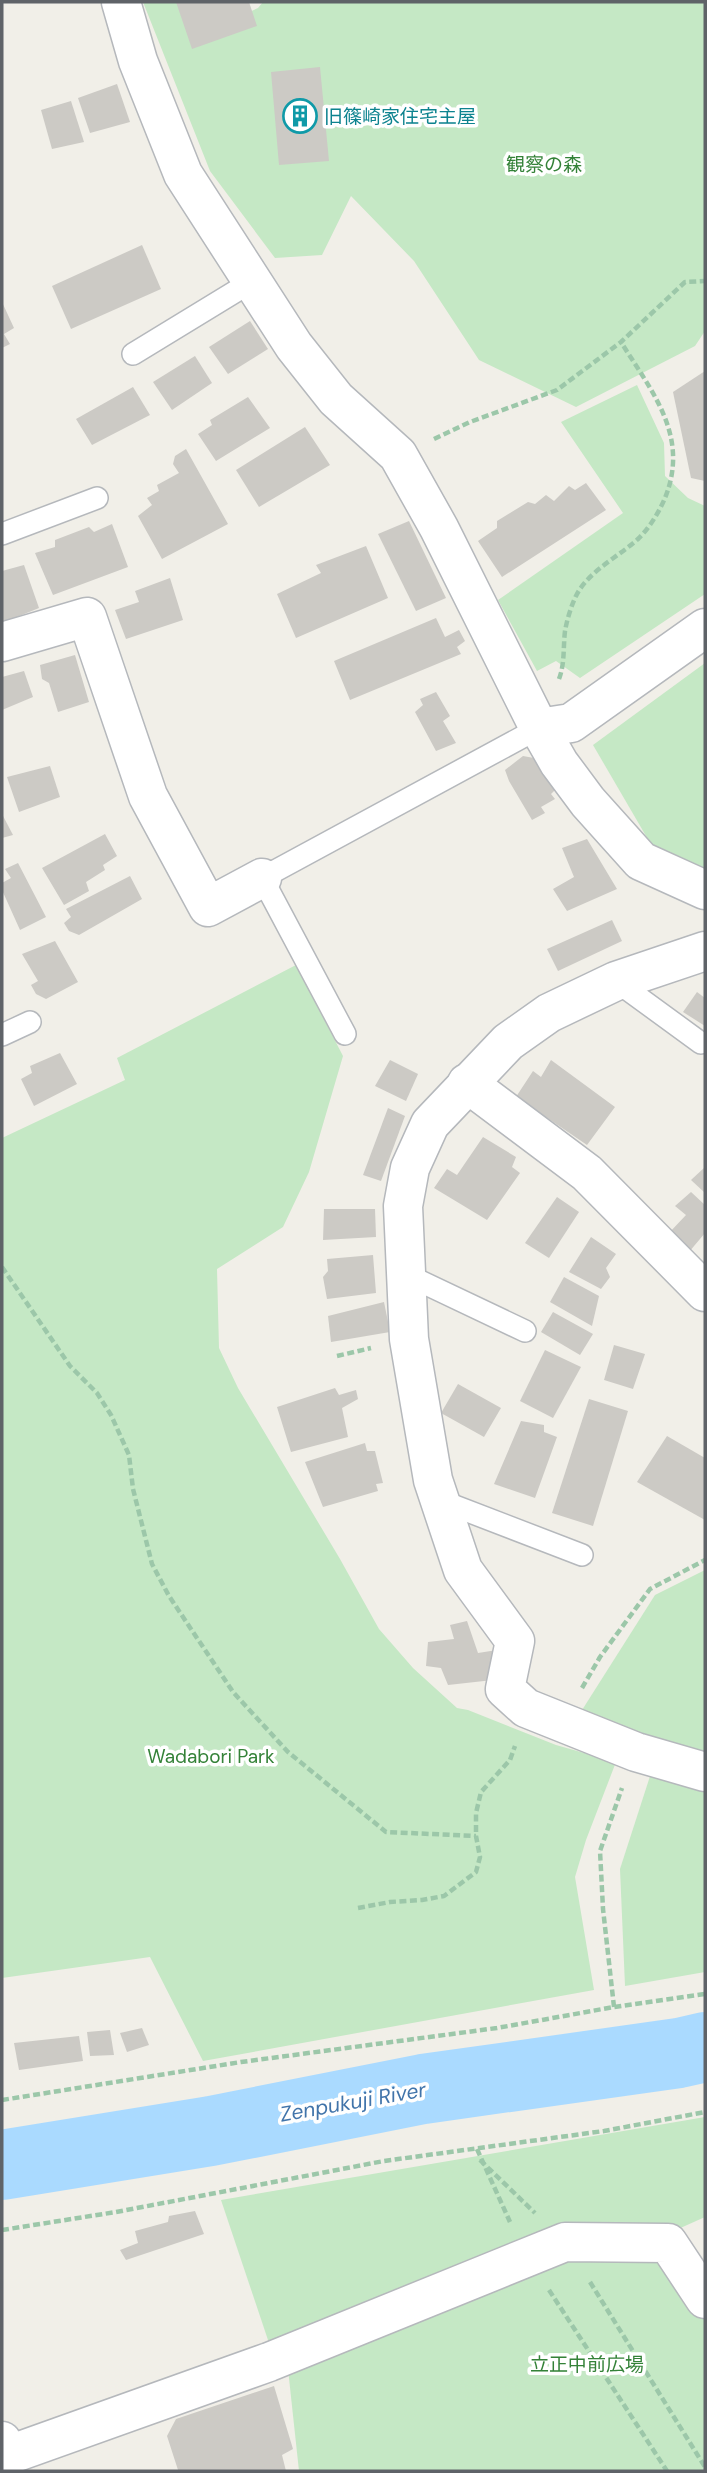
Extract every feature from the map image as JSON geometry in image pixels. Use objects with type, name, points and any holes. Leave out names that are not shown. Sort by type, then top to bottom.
[{"type":"street","points":[[121,2],[138,61],[183,174],[293,346],[336,399],[398,455],[439,528],[559,763],[588,802],[641,861],[705,890]]},
{"type":"street","points":[[2,642],[87,617],[148,796],[208,907],[262,878]]},
{"type":"street","points":[[539,728],[571,723],[705,628]]},
{"type":"street","points":[[705,951],[616,981],[549,1013],[508,1042],[430,1124],[410,1168],[403,1206],[409,1339],[433,1480],[463,1570],[515,1642],[505,1689],[526,1708],[635,1752],[705,1772]]},
{"type":"street","points":[[467,1083],[587,1173],[705,1292]]},
{"type":"street","points":[[3,2457],[269,2362],[565,2242],[667,2243],[705,2299]]},
{"type":"lane","points":[[133,354],[251,282]]},
{"type":"lane","points":[[2,534],[97,498]]},
{"type":"lane","points":[[345,1034],[262,878],[539,728]]},
{"type":"lane","points":[[616,981],[701,1043]]},
{"type":"lane","points":[[2,1035],[30,1022]]},
{"type":"lane","points":[[405,1274],[525,1331]]},
{"type":"lane","points":[[439,1500],[582,1555]]},
{"type":"path","points":[[398,455],[470,422],[557,390],[621,342],[685,282],[705,281]]},
{"type":"path","points":[[539,728],[563,668],[565,630],[577,594],[605,563],[639,538],[659,512],[672,480],[673,441],[661,406],[621,342]]},
{"type":"path","points":[[2,1266],[70,1366],[97,1393],[111,1415],[129,1455],[133,1489],[152,1564],[169,1596],[233,1692],[288,1752],[386,1832],[475,1836]]},
{"type":"path","points":[[562,1722],[600,1657],[650,1589],[705,1560]]},
{"type":"path","points":[[358,1908],[444,1896],[476,1872],[480,1857],[475,1836],[476,1813],[481,1792],[510,1760],[526,1708]]},
{"type":"path","points":[[614,2007],[600,1851],[635,1752]]},
{"type":"path","points":[[2,2100],[241,2062],[497,2028],[705,1994]]},
{"type":"path","points":[[2,2230],[116,2212],[384,2161],[604,2131],[705,2112]]},
{"type":"path","points":[[477,2149],[527,2257],[667,2471]]},
{"type":"path","points":[[480,2160],[565,2242],[705,2467]]},
{"type":"green space","name":"観察の森","points":[[143,2],[201,2],[218,26],[258,8],[263,2],[705,2],[705,331],[695,346],[576,407],[479,360],[414,261],[351,196],[322,255],[275,258],[210,171]]},
{"type":"green space","points":[[637,385],[664,443],[665,476],[688,498],[705,506],[705,594],[580,678],[556,661],[537,671],[498,600],[623,513],[561,422]]},
{"type":"green space","points":[[705,663],[705,872],[653,848],[593,745]]},
{"type":"green space","name":"Wadabori Park","points":[[296,965],[343,1056],[309,1172],[283,1227],[217,1269],[219,1348],[238,1388],[379,1629],[413,1668],[457,1708],[556,1745],[616,1762],[575,1877],[594,1990],[203,2061],[150,1957],[2,1978],[2,1138],[125,1080],[117,1058]]},
{"type":"green space","points":[[705,1570],[705,1760],[577,1718],[655,1595]]},
{"type":"green space","points":[[652,1770],[705,1786],[705,1972],[625,1986],[620,1869]]},
{"type":"green space","points":[[705,2117],[705,2217],[676,2230],[271,2349],[221,2200]]},
{"type":"green space","name":"立正中前広場","points":[[661,2255],[705,2321],[705,2471],[299,2471],[288,2369],[564,2257]]},
{"type":"building","points":[[176,2],[249,2],[257,26],[192,49]]},
{"type":"building","name":"旧篠崎家住宅主屋","points":[[320,67],[329,161],[279,165],[271,72]]},
{"type":"building","points":[[117,84],[130,122],[90,133],[78,98]]},
{"type":"building","points":[[71,101],[84,142],[52,149],[41,110]]},
{"type":"building","points":[[142,245],[161,289],[71,329],[52,286]]},
{"type":"building","points":[[2,302],[14,328],[4,334],[10,344],[2,348]]},
{"type":"building","points":[[250,321],[268,349],[228,374],[209,347]]},
{"type":"building","points":[[195,356],[212,383],[172,410],[153,382]]},
{"type":"building","points":[[705,371],[705,481],[691,478],[673,392]]},
{"type":"building","points":[[133,387],[150,415],[92,445],[76,419]]},
{"type":"building","points":[[248,397],[270,428],[216,461],[198,434],[212,425],[210,420]]},
{"type":"building","points":[[305,427],[330,465],[259,507],[236,470]]},
{"type":"building","points":[[186,449],[228,524],[162,559],[138,516],[152,505],[147,498],[159,491],[157,485],[179,473],[173,464],[175,456]]},
{"type":"building","points":[[586,483],[606,510],[502,577],[478,541],[497,528],[497,521],[528,502],[535,504],[546,495],[554,501],[569,486],[575,490]]},
{"type":"building","points":[[409,521],[446,598],[416,611],[378,534]]},
{"type":"building","points":[[112,524],[128,567],[53,595],[35,553],[55,547],[55,540],[89,527],[94,532]]},
{"type":"building","points":[[366,546],[388,598],[296,638],[277,594],[321,573],[316,565]]},
{"type":"building","points":[[24,565],[39,608],[2,623],[2,571]]},
{"type":"building","points":[[170,578],[183,620],[126,639],[115,610],[139,602],[135,591]]},
{"type":"building","points":[[436,618],[445,637],[459,630],[465,641],[457,647],[461,654],[350,700],[334,661]]},
{"type":"building","points":[[75,655],[89,702],[58,712],[49,683],[42,679],[40,665]]},
{"type":"building","points":[[24,671],[33,697],[2,710],[2,677]]},
{"type":"building","points":[[436,692],[450,716],[443,721],[456,743],[436,751],[415,712],[423,705],[420,699]]},
{"type":"building","points":[[523,756],[534,758],[556,789],[551,794],[555,799],[541,807],[545,813],[532,820],[505,770]]},
{"type":"building","points":[[50,766],[60,797],[19,812],[7,777]]},
{"type":"building","points":[[2,814],[13,835],[2,838]]},
{"type":"building","points":[[105,834],[117,856],[103,865],[105,870],[86,882],[89,891],[64,905],[42,868]]},
{"type":"building","points":[[587,839],[617,889],[567,911],[553,889],[574,877],[562,848]]},
{"type":"building","points":[[18,863],[46,917],[20,930],[2,890],[2,883],[11,878],[5,869]]},
{"type":"building","points":[[130,876],[142,899],[79,935],[69,931],[64,923],[71,917],[66,909]]},
{"type":"building","points":[[612,920],[622,941],[558,971],[547,949]]},
{"type":"building","points":[[55,941],[78,982],[46,999],[36,994],[31,985],[38,981],[22,954]]},
{"type":"building","points":[[697,992],[705,998],[705,1026],[683,1012]]},
{"type":"building","points":[[60,1053],[77,1084],[34,1106],[21,1079],[32,1073],[30,1066]]},
{"type":"building","points":[[390,1060],[418,1074],[406,1101],[375,1086]]},
{"type":"building","points":[[551,1060],[615,1107],[587,1145],[546,1117],[540,1119],[514,1100],[533,1071],[541,1077]]},
{"type":"building","points":[[388,1108],[405,1116],[381,1181],[363,1175]]},
{"type":"building","points":[[483,1137],[516,1157],[512,1167],[520,1173],[487,1220],[434,1188],[447,1169],[457,1175]]},
{"type":"building","points":[[705,1167],[705,1193],[691,1180]]},
{"type":"building","points":[[691,1192],[705,1205],[705,1233],[689,1252],[669,1233],[686,1215],[675,1206]]},
{"type":"building","points":[[557,1197],[579,1212],[549,1258],[525,1243]]},
{"type":"building","points":[[324,1209],[375,1209],[376,1237],[323,1240]]},
{"type":"building","points":[[591,1237],[616,1254],[606,1268],[610,1277],[601,1289],[569,1272]]},
{"type":"building","points":[[373,1255],[376,1293],[327,1299],[323,1277],[328,1271],[327,1259]]},
{"type":"building","points":[[564,1277],[599,1296],[592,1326],[550,1302]]},
{"type":"building","points":[[384,1302],[390,1332],[331,1342],[328,1316]]},
{"type":"building","points":[[553,1312],[593,1334],[580,1355],[541,1332]]},
{"type":"building","points":[[614,1345],[645,1354],[633,1389],[604,1380]]},
{"type":"building","points":[[545,1350],[581,1367],[553,1418],[520,1401]]},
{"type":"building","points":[[458,1384],[501,1408],[484,1437],[441,1413]]},
{"type":"building","points":[[335,1388],[339,1395],[356,1390],[358,1399],[342,1408],[348,1437],[291,1452],[277,1407]]},
{"type":"building","points":[[589,1399],[628,1411],[593,1526],[552,1513]]},
{"type":"building","points":[[521,1421],[544,1425],[544,1432],[557,1437],[535,1498],[494,1484]]},
{"type":"building","points":[[667,1436],[705,1458],[705,1520],[637,1482]]},
{"type":"building","points":[[365,1443],[367,1451],[375,1451],[383,1483],[376,1484],[378,1491],[323,1507],[305,1462]]},
{"type":"building","points":[[467,1621],[478,1653],[497,1650],[493,1680],[448,1685],[441,1668],[426,1666],[428,1642],[454,1639],[450,1625]]},
{"type":"building","points":[[142,2028],[149,2045],[127,2052],[120,2033]]},
{"type":"building","points":[[110,2030],[114,2055],[90,2056],[87,2032]]},
{"type":"building","points":[[79,2036],[83,2061],[19,2070],[14,2043]]},
{"type":"building","points":[[195,2211],[204,2234],[126,2260],[120,2250],[138,2243],[135,2231],[168,2222],[169,2216]]},
{"type":"building","points":[[274,2386],[293,2449],[282,2455],[286,2471],[178,2470],[167,2436],[176,2419]]},
{"type":"waterway","name":"Zenpukuji River","points":[[2,2165],[211,2131],[423,2089],[679,2053],[705,2047]]},
{"type":"place","name":"旧篠崎家住宅主屋","points":[[300,116]]}]
